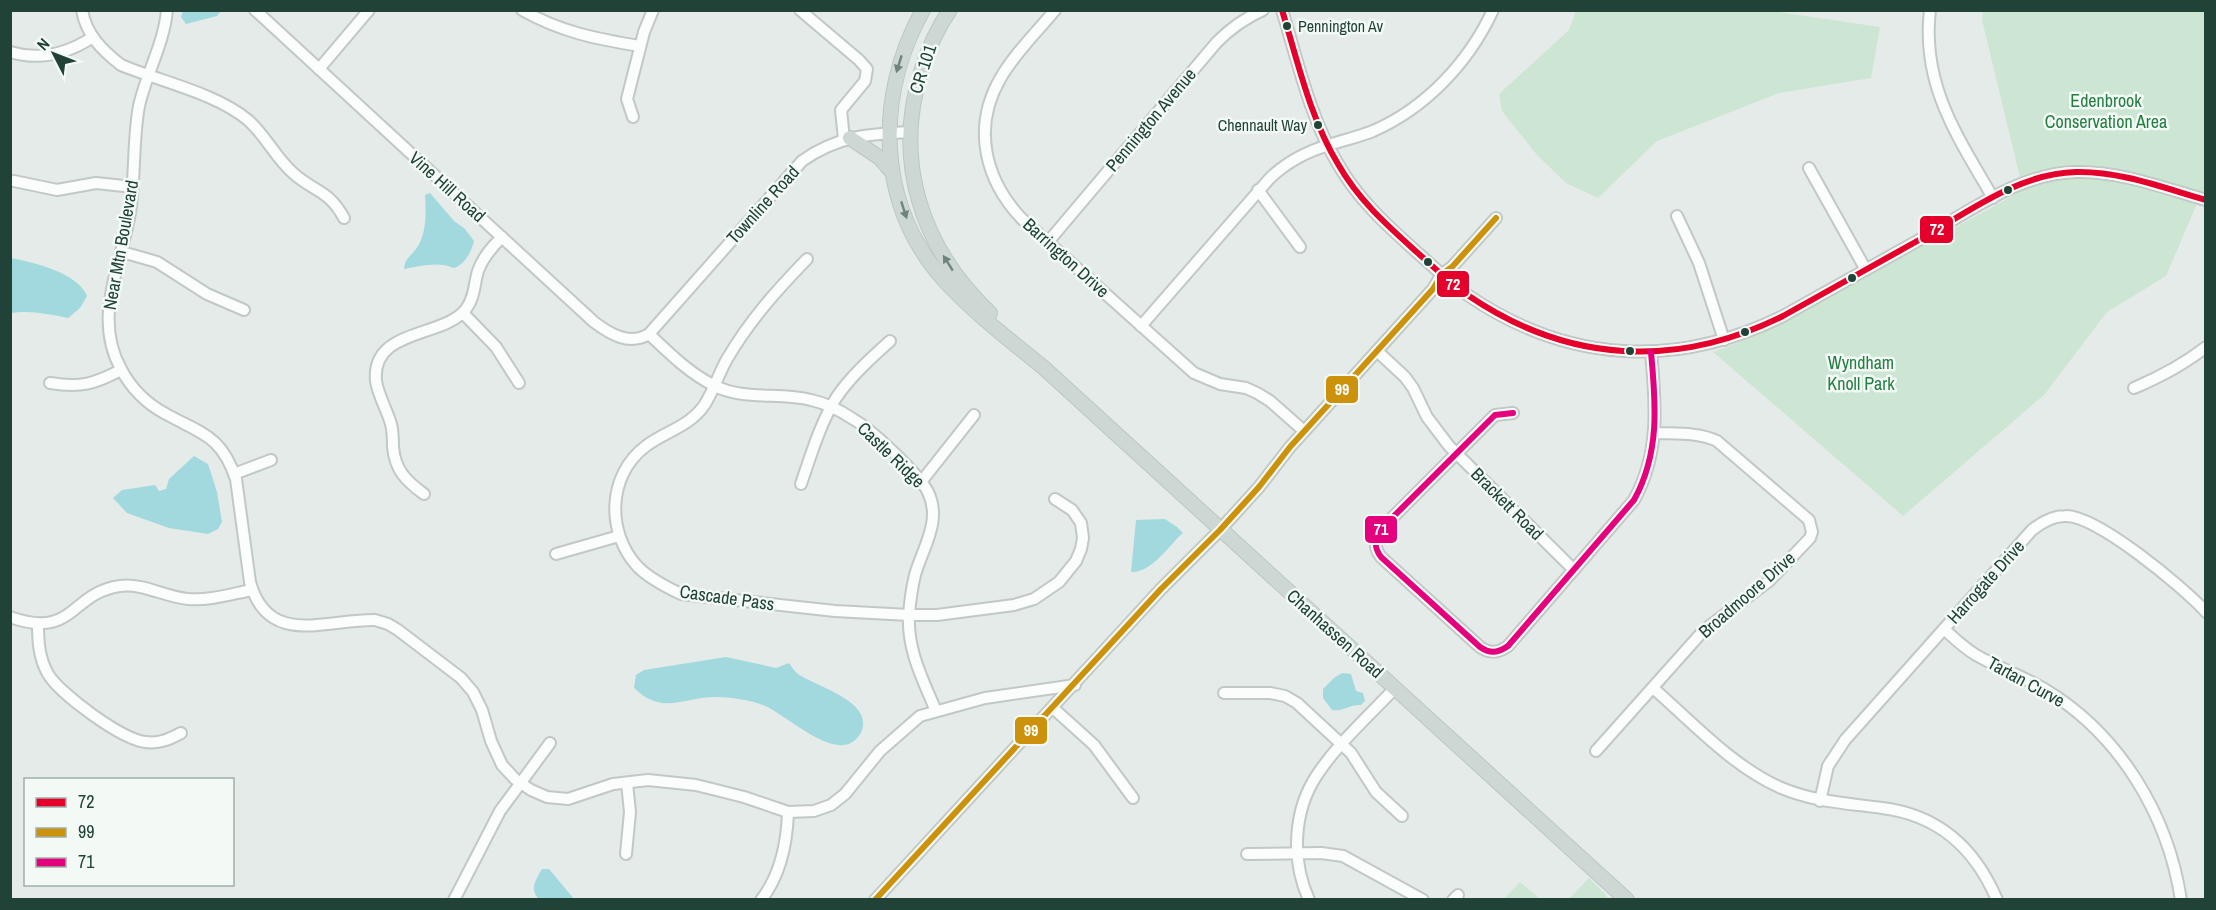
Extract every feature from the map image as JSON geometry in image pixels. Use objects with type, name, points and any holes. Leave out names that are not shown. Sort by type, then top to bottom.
[{"type":"main road","name":"CR 101","points":[[888,133],[892,90],[897,70],[911,32],[923,10]]},
{"type":"main road","name":"CR 101","points":[[950,10],[937,28],[910,113],[913,176],[919,203],[938,247],[957,277],[1044,368]]},
{"type":"main road","points":[[888,133],[893,173],[908,224],[920,247],[942,277],[996,329],[1044,368]]},
{"type":"main road","points":[[847,138],[880,158],[893,173]]},
{"type":"main road","name":"Chanhassen Road","points":[[1044,368],[1627,900]]},
{"type":"street","points":[[82,10],[93,37],[109,56],[121,65],[212,99],[239,114],[263,135],[286,167],[333,200],[344,218]]},
{"type":"street","name":"Near Mtn Boulevard","points":[[167,10],[162,39],[139,106],[133,187],[122,252],[109,295],[107,315],[114,354],[121,370],[148,402],[164,413],[197,429],[222,450],[234,474],[252,590],[270,616],[294,626],[375,620],[398,630],[461,678],[473,692],[502,765],[520,783]]},
{"type":"street","name":"Vine Hill Road","points":[[255,10],[605,330],[628,340],[636,340],[649,334]]},
{"type":"street","points":[[319,69],[369,10]]},
{"type":"street","points":[[522,10],[569,33],[639,46]]},
{"type":"street","points":[[633,117],[627,99],[639,46],[653,10]]},
{"type":"street","points":[[800,10],[867,69],[865,81],[841,111],[847,138]]},
{"type":"street","name":"Barrington Drive","points":[[1055,10],[999,79],[986,116],[986,153],[998,189],[1022,219],[1194,373],[1220,384],[1246,387],[1270,401],[1304,431]]},
{"type":"street","name":"Pennington Avenue","points":[[1048,242],[1217,42],[1231,28],[1263,10]]},
{"type":"street","points":[[1282,10],[1328,145],[1354,190],[1374,213],[1442,274],[1478,302],[1530,330],[1599,349],[1676,351],[1753,331],[1993,198],[2038,178],[2075,172],[2116,175],[2205,200]]},
{"type":"street","points":[[1141,326],[1258,190],[1282,167],[1328,145],[1374,130],[1401,116],[1426,98],[1468,53],[1493,10]]},
{"type":"street","points":[[1930,10],[1929,52],[1933,77],[1941,102],[1951,125],[1993,198]]},
{"type":"street","points":[[10,52],[36,56],[51,55],[81,45],[93,37]]},
{"type":"street","name":"Townline Road","points":[[649,334],[793,169],[822,148],[847,138],[910,132]]},
{"type":"street","points":[[1809,168],[1866,270]]},
{"type":"street","points":[[14,181],[57,190],[96,183],[133,187]]},
{"type":"street","points":[[1258,190],[1300,247]]},
{"type":"street","points":[[1677,216],[1699,263],[1724,340]]},
{"type":"street","points":[[875,900],[1161,589],[1220,530],[1259,487],[1304,431],[1433,289],[1442,274],[1452,267],[1497,218]]},
{"type":"street","points":[[424,494],[403,478],[394,458],[392,428],[377,384],[378,363],[391,346],[463,313],[475,291],[484,258],[502,237]]},
{"type":"street","points":[[122,252],[157,262],[207,294],[244,310]]},
{"type":"street","name":"Cascade Pass","points":[[807,259],[764,305],[745,330],[713,386],[706,403],[696,415],[646,446],[630,463],[619,483],[615,508],[616,530],[624,548],[639,568],[659,583],[681,594],[835,611],[937,615],[1014,605],[1034,599],[1049,590],[1059,582],[1076,561],[1083,538],[1081,523],[1072,510],[1055,499]]},
{"type":"street","points":[[463,313],[496,347],[519,383]]},
{"type":"street","name":"Castle Ridge","points":[[649,334],[690,370],[713,386],[738,394],[812,400],[855,420],[921,482],[928,492],[933,507],[933,524],[915,575],[909,615],[912,653],[936,711]]},
{"type":"street","points":[[801,484],[813,450],[837,397],[890,341]]},
{"type":"street","points":[[2134,388],[2168,373],[2205,347]]},
{"type":"street","name":"Brackett Road","points":[[1377,351],[1405,376],[1437,432],[1574,570]]},
{"type":"street","points":[[1513,413],[1495,415],[1380,530],[1375,544],[1376,551],[1381,557],[1486,652],[1494,652],[1508,646],[1634,500],[1644,482],[1651,463],[1654,433],[1651,352]]},
{"type":"street","points":[[50,383],[81,386],[121,370]]},
{"type":"street","points":[[921,482],[974,415]]},
{"type":"street","name":"Broadmoore Drive","points":[[1596,751],[1704,630],[1769,581],[1810,538],[1812,532],[1809,520],[1717,441],[1707,436],[1654,433]]},
{"type":"street","points":[[234,474],[271,460]]},
{"type":"street","name":"Harrogate Drive","points":[[1820,801],[1828,766],[1835,753],[2032,530],[2054,518],[2067,516],[2091,522],[2167,577],[2205,612]]},
{"type":"street","points":[[556,554],[619,536]]},
{"type":"street","points":[[10,617],[38,624],[58,621],[70,615],[92,597],[120,586],[136,586],[188,599],[207,599],[252,590]]},
{"type":"street","points":[[38,624],[41,657],[47,672],[56,686],[68,697],[132,739],[157,742],[181,733]]},
{"type":"street","name":"Tartan Curve","points":[[1944,629],[1977,655],[2019,675],[2072,708],[2116,752],[2151,804],[2173,862],[2181,900]]},
{"type":"street","points":[[520,783],[547,797],[568,799],[613,784],[648,780],[696,785],[744,797],[788,812],[814,811],[831,805],[844,794],[880,751],[920,716],[985,698],[1075,685]]},
{"type":"street","points":[[1309,900],[1298,866],[1297,854],[1297,826],[1304,803],[1316,775],[1395,688]]},
{"type":"street","points":[[1653,688],[1720,748],[1749,770],[1781,788],[1820,801],[1904,812],[1924,819],[1944,830],[1962,843],[1977,860],[1989,879],[1997,900]]},
{"type":"street","points":[[1224,693],[1270,693],[1285,696],[1297,703],[1351,753],[1376,792],[1402,816]]},
{"type":"street","points":[[1053,708],[1094,745],[1133,798]]},
{"type":"street","points":[[453,900],[500,811],[550,743]]},
{"type":"street","points":[[626,854],[630,812],[627,783]]},
{"type":"street","points":[[760,900],[769,889],[787,838],[788,812]]},
{"type":"street","points":[[1247,854],[1321,853],[1343,856],[1423,900]]},
{"type":"green space","points":[[1576,11],[1772,11],[1880,27],[1871,78],[1779,93],[1657,141],[1598,198],[1566,183],[1537,155],[1502,111],[1499,94],[1569,30]]},
{"type":"green space","name":"Edenbrook Conservation Area","points":[[1983,11],[2205,11],[2205,193],[2202,192],[2166,276],[2107,312],[2044,395],[1903,516],[1713,352],[1789,320],[2023,190],[1982,20]]},
{"type":"green space","points":[[1589,878],[1608,899],[1569,899]]},
{"type":"green space","points":[[1520,882],[1540,899],[1504,899]]},
{"type":"water","points":[[183,10],[221,11],[217,16],[186,24],[181,17]]},
{"type":"water","points":[[430,193],[454,221],[465,229],[474,241],[473,245],[464,261],[454,268],[436,264],[404,269],[407,260],[420,243],[424,230],[425,195]]},
{"type":"water","points":[[10,258],[43,266],[75,281],[87,296],[80,308],[68,318],[32,312],[11,313]]},
{"type":"water","points":[[194,456],[208,464],[217,492],[222,522],[218,529],[208,534],[169,528],[127,513],[113,498],[122,490],[155,485],[159,491],[166,489],[169,479]]},
{"type":"water","points":[[1165,519],[1183,533],[1153,564],[1131,572],[1136,520]]},
{"type":"water","points":[[726,657],[776,668],[789,663],[798,674],[848,700],[856,708],[862,716],[863,727],[860,734],[848,744],[837,745],[811,735],[774,711],[754,702],[716,697],[664,703],[644,696],[634,688],[636,675],[644,670]]},
{"type":"water","points":[[1342,673],[1351,674],[1356,691],[1363,693],[1365,701],[1361,705],[1332,710],[1323,698],[1323,689]]},
{"type":"water","points":[[542,869],[549,869],[574,899],[539,899],[534,888]]},
{"type":"transit line","name":"72","points":[[1282,10],[1320,128],[1338,164],[1365,202],[1408,245],[1469,296],[1507,318],[1545,335],[1584,346],[1623,351],[1663,351],[1703,345],[1743,333],[1783,316],[1994,196],[2034,179],[2055,174],[2076,172],[2109,174],[2206,200]]},
{"type":"transit line","name":"99","points":[[875,900],[1161,589],[1220,530],[1259,487],[1290,447],[1433,289],[1442,274],[1452,267],[1496,218]]},
{"type":"transit line","name":"71","points":[[1513,413],[1495,415],[1380,530],[1376,541],[1381,557],[1480,647],[1491,652],[1508,646],[1634,500],[1642,482],[1652,446],[1655,409],[1651,352]]},
{"type":"place","name":"Pennington Av","points":[[1287,26]]},
{"type":"place","name":"Chennault Way","points":[[1318,125]]},
{"type":"park label","name":"Wyndham Knoll Park","points":[[1861,373]]}]
